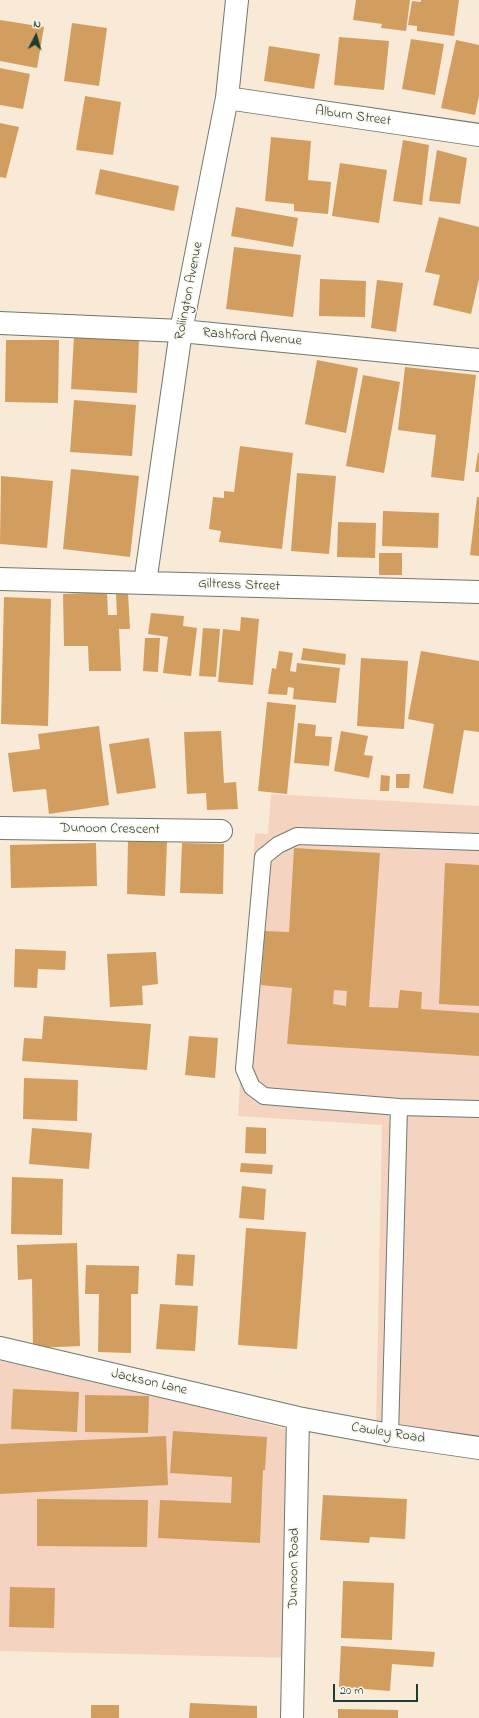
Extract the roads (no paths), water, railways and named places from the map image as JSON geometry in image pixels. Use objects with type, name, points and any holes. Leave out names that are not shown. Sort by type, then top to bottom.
[{"type":"street","name":"Rollington Avenue","points":[[145,583],[181,331],[227,98],[237,0]]},
{"type":"street","name":"Alburn Street","points":[[227,98],[479,135]]},
{"type":"street","name":"Rashford Avenue","points":[[0,323],[181,331],[479,360]]},
{"type":"street","name":"Giltress Street","points":[[0,579],[479,592]]},
{"type":"street","name":"Dunoon Crescent","points":[[0,828],[221,831]]},
{"type":"street","name":"Jackson Lane","points":[[0,1348],[298,1418]]},
{"type":"street","name":"Cawley Road","points":[[298,1418],[390,1435],[479,1448]]},
{"type":"street","name":"Dunoon Road","points":[[292,1718],[298,1418]]},
{"type":"lane","points":[[479,842],[297,836],[278,845],[263,857],[244,1069],[252,1087],[264,1096],[398,1107],[479,1109]]},
{"type":"lane","points":[[390,1435],[398,1107]]}]
